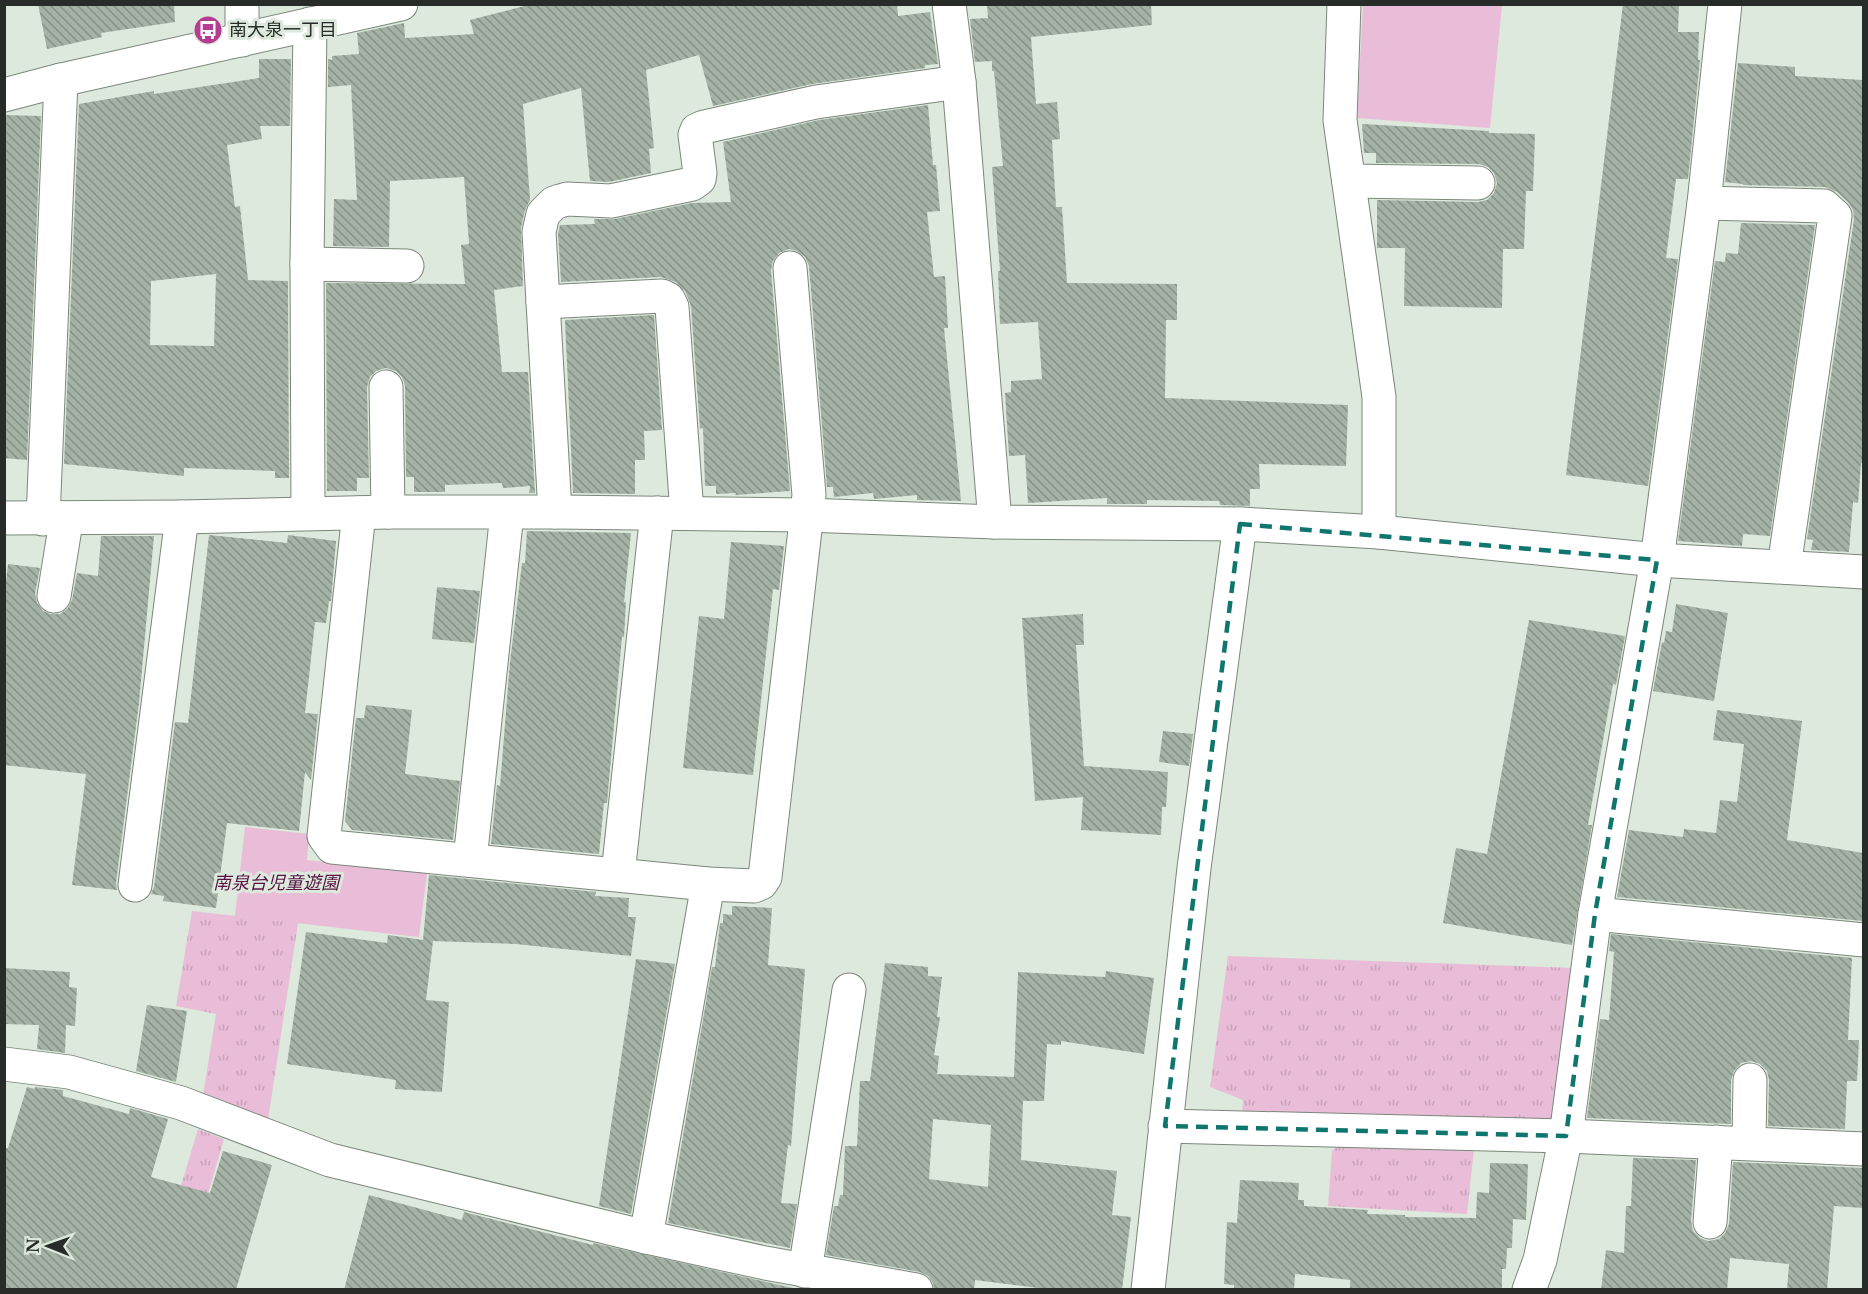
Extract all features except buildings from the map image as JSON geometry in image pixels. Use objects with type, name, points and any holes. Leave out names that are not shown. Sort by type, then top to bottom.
[{"type":"street","points":[[242,4],[242,40]]},
{"type":"street","points":[[4,96],[61,80],[401,4]]},
{"type":"street","points":[[949,4],[959,82],[995,522]]},
{"type":"street","points":[[1344,4],[1340,120],[1379,397],[1379,532]]},
{"type":"street","points":[[1530,1290],[1540,1260],[1566,1136],[1595,914],[1658,560],[1704,203],[1725,4]]},
{"type":"street","points":[[308,513],[307,264],[310,24]]},
{"type":"street","points":[[54,596],[65,528],[54,518],[61,80]]},
{"type":"street","points":[[555,512],[539,232],[543,214],[554,203],[567,199],[611,201],[692,184],[699,179],[700,173],[695,135],[697,130],[704,127],[816,102],[959,82]]},
{"type":"street","points":[[1349,181],[1478,183]]},
{"type":"street","points":[[1704,203],[1824,206],[1835,216],[1784,567]]},
{"type":"street","points":[[307,264],[407,266]]},
{"type":"street","points":[[386,387],[374,512],[324,836],[332,847],[708,884],[754,886],[761,883],[765,877],[809,495],[790,268]]},
{"type":"street","points":[[543,302],[662,296],[668,299],[672,307],[672,513],[618,874]]},
{"type":"street","points":[[4,518],[374,512],[555,512],[806,515],[995,522],[1239,524],[1379,532],[1658,560],[1863,572]]},
{"type":"street","points":[[470,860],[507,513]]},
{"type":"street","points":[[135,885],[182,516]]},
{"type":"street","points":[[1148,1290],[1194,867],[1239,524]]},
{"type":"street","points":[[646,1238],[708,884]]},
{"type":"street","points":[[1595,914],[1863,940]]},
{"type":"street","points":[[805,1270],[849,990]]},
{"type":"street","points":[[4,1064],[69,1072],[181,1103],[330,1160],[646,1238],[762,1276],[805,1270],[902,1289]]},
{"type":"street","points":[[1749,1143],[1750,1080]]},
{"type":"street","points":[[1165,1126],[1566,1136],[1863,1149]]},
{"type":"street","points":[[1710,1222],[1716,1142]]},
{"type":"highlighted area","points":[[1240,524],[1657,560],[1595,914],[1566,1136],[1165,1126]]},
{"type":"green space","points":[[1363,5],[1502,5],[1490,128],[1357,118]]},
{"type":"green space","name":"南泉台児童遊園","points":[[245,827],[309,834],[307,860],[427,873],[419,937],[235,916]]},
{"type":"green space","points":[[192,911],[298,923],[268,1120],[203,1096],[216,1014],[176,1006]]},
{"type":"green space","points":[[1228,956],[1575,968],[1551,1121],[1242,1115],[1243,1100],[1210,1087]]},
{"type":"green space","points":[[198,1129],[224,1139],[180,1289],[150,1290]]},
{"type":"green space","points":[[1344,1141],[1474,1149],[1467,1214],[1328,1206],[1332,1151]]},
{"type":"place","name":"南大泉一丁目","points":[[208,30]]}]
